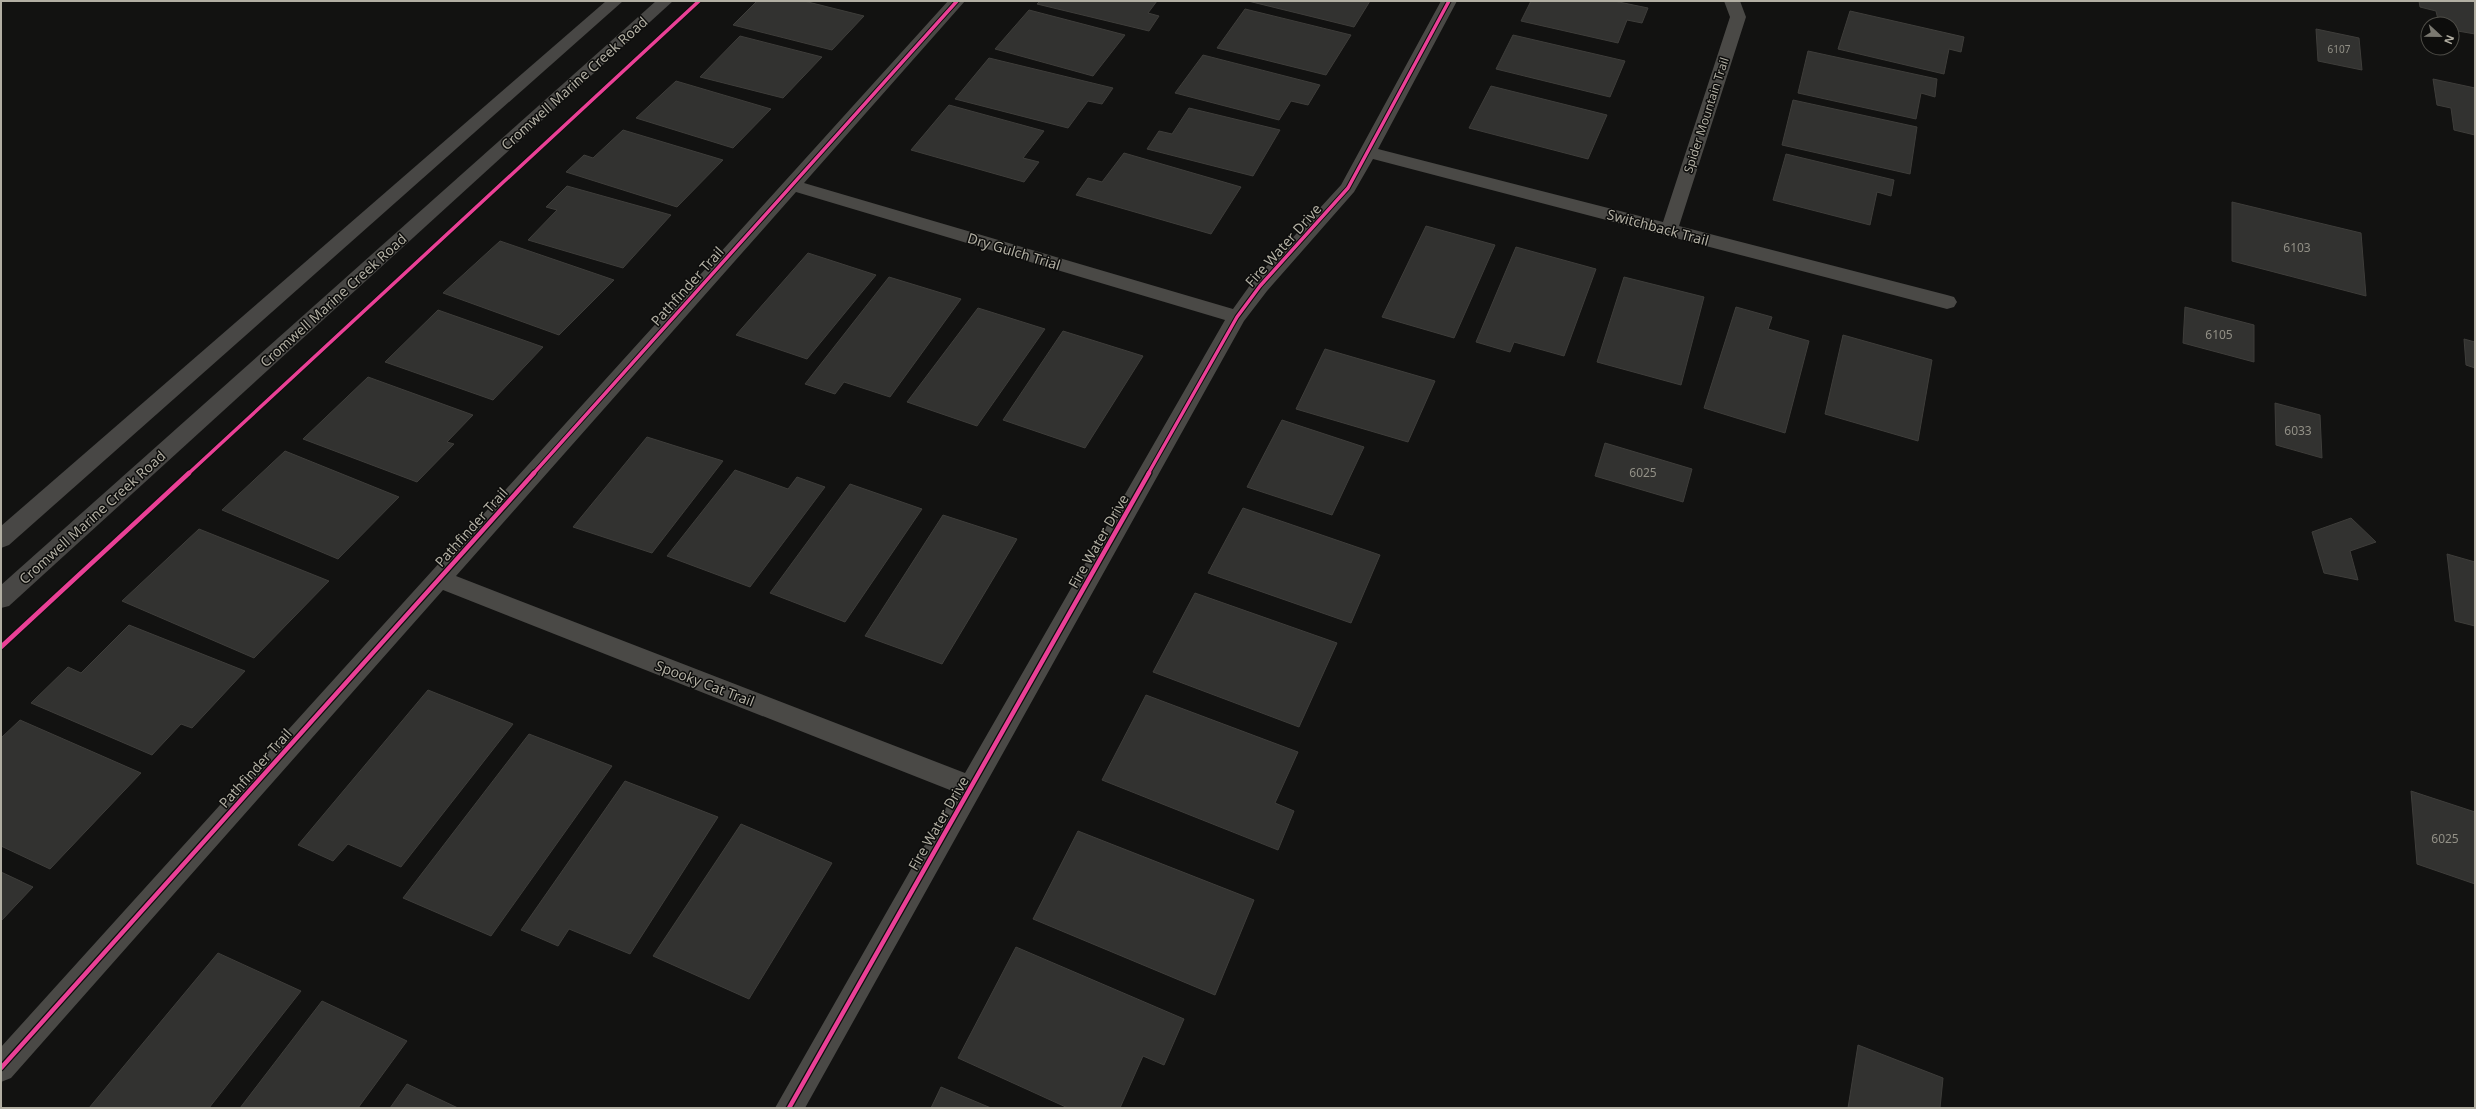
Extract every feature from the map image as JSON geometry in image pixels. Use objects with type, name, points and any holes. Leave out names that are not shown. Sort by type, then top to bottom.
[{"type":"main road","points":[[1,539],[615,1]]},
{"type":"main road","name":"Cromwell Marine Creek Road","points":[[1,599],[665,1]]},
{"type":"street","name":"Pathfinder Trail","points":[[1,1068],[957,1]]},
{"type":"street","name":"Fire Water Drive","points":[[789,1108],[1237,317],[1260,286],[1340,198],[1368,152],[1449,1]]},
{"type":"street","name":"Spider Mountain Trail","points":[[1669,230],[1738,18],[1732,1]]},
{"type":"street","name":"Switchback Trail","points":[[1368,152],[1947,302]]},
{"type":"street","name":"Dry Gulch Trial","points":[[792,185],[1237,317]]},
{"type":"street","name":"Spooky Cat Trail","points":[[439,579],[971,787]]},
{"type":"building","points":[[757,1],[804,1],[864,16],[832,50],[733,25]]},
{"type":"building","points":[[1040,1],[1157,1],[1148,13],[1159,16],[1149,31],[1037,4]]},
{"type":"building","points":[[1248,1],[1370,1],[1354,27]]},
{"type":"building","points":[[1531,1],[1614,1],[1648,8],[1642,23],[1627,20],[1618,43],[1521,21]]},
{"type":"building","points":[[2419,1],[2475,1],[2475,34],[2460,31],[2460,16],[2437,16],[2436,11],[2420,7]]},
{"type":"building","points":[[1245,9],[1351,35],[1326,75],[1217,48]]},
{"type":"building","points":[[1029,10],[1125,35],[1093,76],[995,49]]},
{"type":"building","points":[[1850,11],[1964,37],[1961,52],[1949,49],[1944,74],[1838,49]]},
{"type":"building","points":[[2316,29],[2359,38],[2362,70],[2318,61]]},
{"type":"building","points":[[1513,35],[1625,61],[1610,97],[1496,69]]},
{"type":"building","points":[[740,36],[822,57],[783,98],[700,77]]},
{"type":"building","points":[[1808,51],[1937,79],[1935,97],[1921,93],[1916,119],[1798,93]]},
{"type":"building","points":[[1203,55],[1320,85],[1308,105],[1291,101],[1279,120],[1175,93]]},
{"type":"building","points":[[989,58],[1113,88],[1102,104],[1088,101],[1068,128],[955,99]]},
{"type":"building","points":[[2433,79],[2475,88],[2475,135],[2454,130],[2451,108],[2437,105]]},
{"type":"building","points":[[676,81],[771,109],[733,148],[636,118]]},
{"type":"building","points":[[1491,86],[1607,115],[1588,159],[1469,128]]},
{"type":"building","points":[[1793,100],[1917,127],[1910,174],[1782,145]]},
{"type":"building","points":[[949,105],[1044,131],[1023,158],[1039,162],[1024,182],[911,150]]},
{"type":"building","points":[[1189,108],[1280,130],[1253,176],[1147,149],[1159,131],[1172,134]]},
{"type":"building","points":[[623,130],[723,160],[677,207],[566,172],[584,155],[593,158]]},
{"type":"building","points":[[1124,153],[1241,187],[1211,234],[1076,195],[1088,178],[1102,182]]},
{"type":"building","points":[[1786,154],[1894,180],[1891,196],[1877,192],[1870,225],[1773,200]]},
{"type":"building","points":[[567,186],[671,215],[623,268],[528,240],[557,210],[546,207]]},
{"type":"building","points":[[2232,202],[2361,233],[2366,296],[2232,261]]},
{"type":"building","points":[[1426,226],[1495,245],[1454,338],[1382,317]]},
{"type":"building","points":[[500,241],[614,280],[559,335],[443,293]]},
{"type":"building","points":[[1516,247],[1596,269],[1564,356],[1514,342],[1510,352],[1476,342]]},
{"type":"building","points":[[808,253],[876,275],[807,359],[736,335]]},
{"type":"building","points":[[889,277],[961,299],[890,397],[844,382],[835,394],[805,384]]},
{"type":"building","points":[[1624,277],[1704,297],[1681,385],[1597,362]]},
{"type":"building","points":[[1736,307],[1772,317],[1768,329],[1809,341],[1785,433],[1704,408]]},
{"type":"building","points":[[2185,307],[2254,325],[2254,362],[2183,343]]},
{"type":"building","points":[[978,308],[1045,329],[977,426],[907,402]]},
{"type":"building","points":[[438,310],[543,347],[493,400],[385,362]]},
{"type":"building","points":[[1063,331],[1143,356],[1085,448],[1003,420]]},
{"type":"building","points":[[1843,335],[1932,360],[1918,441],[1825,414]]},
{"type":"building","points":[[2464,339],[2475,342],[2475,368],[2466,365]]},
{"type":"building","points":[[1325,349],[1435,381],[1408,442],[1296,409]]},
{"type":"building","points":[[368,377],[473,415],[447,442],[454,444],[417,482],[303,439]]},
{"type":"building","points":[[2275,403],[2320,415],[2322,458],[2276,445]]},
{"type":"building","points":[[1282,420],[1364,447],[1332,515],[1247,487]]},
{"type":"building","points":[[647,437],[723,461],[652,553],[573,527]]},
{"type":"building","points":[[1605,443],[1692,469],[1683,502],[1595,476]]},
{"type":"building","points":[[285,451],[399,497],[338,559],[222,510]]},
{"type":"building","points":[[735,470],[788,489],[797,477],[825,487],[750,587],[667,556]]},
{"type":"building","points":[[850,484],[922,509],[845,622],[770,593]]},
{"type":"building","points":[[1243,508],[1380,555],[1351,623],[1208,573]]},
{"type":"building","points":[[943,515],[1017,539],[942,664],[865,636]]},
{"type":"building","points":[[2351,518],[2376,542],[2350,551],[2358,580],[2324,573],[2312,532]]},
{"type":"building","points":[[199,529],[329,581],[254,658],[122,601]]},
{"type":"building","points":[[2447,554],[2475,562],[2475,626],[2455,621]]},
{"type":"building","points":[[1195,593],[1337,643],[1299,727],[1153,672]]},
{"type":"building","points":[[129,625],[245,671],[192,728],[181,724],[152,755],[31,703],[68,667],[81,673]]},
{"type":"building","points":[[428,690],[513,724],[401,867],[348,844],[333,861],[298,845]]},
{"type":"building","points":[[1146,695],[1298,752],[1275,803],[1294,811],[1278,850],[1102,780]]},
{"type":"building","points":[[20,720],[141,773],[50,869],[1,846],[1,738]]},
{"type":"building","points":[[529,734],[612,766],[491,936],[403,898]]},
{"type":"building","points":[[625,781],[718,817],[630,954],[569,929],[558,946],[521,930]]},
{"type":"building","points":[[2411,791],[2475,812],[2475,884],[2417,864]]},
{"type":"building","points":[[741,824],[832,863],[749,999],[653,956]]},
{"type":"building","points":[[1078,831],[1254,900],[1215,995],[1033,919]]},
{"type":"building","points":[[1,872],[33,887],[1,921]]},
{"type":"building","points":[[1016,947],[1184,1019],[1164,1065],[1143,1056],[1120,1108],[1068,1108],[958,1058]]},
{"type":"building","points":[[218,953],[301,991],[209,1108],[89,1108]]},
{"type":"building","points":[[322,1001],[407,1041],[358,1108],[240,1108]]},
{"type":"building","points":[[1858,1045],[1943,1078],[1940,1108],[1848,1108]]},
{"type":"building","points":[[407,1084],[458,1108],[390,1108]]},
{"type":"building","points":[[941,1087],[991,1108],[931,1108]]},
{"type":"cycle path","points":[[1,647],[699,1]]},
{"type":"cycle path","points":[[1,1068],[957,1]]},
{"type":"cycle path","points":[[789,1108],[1237,317],[1260,286],[1348,188],[1449,1]]}]
